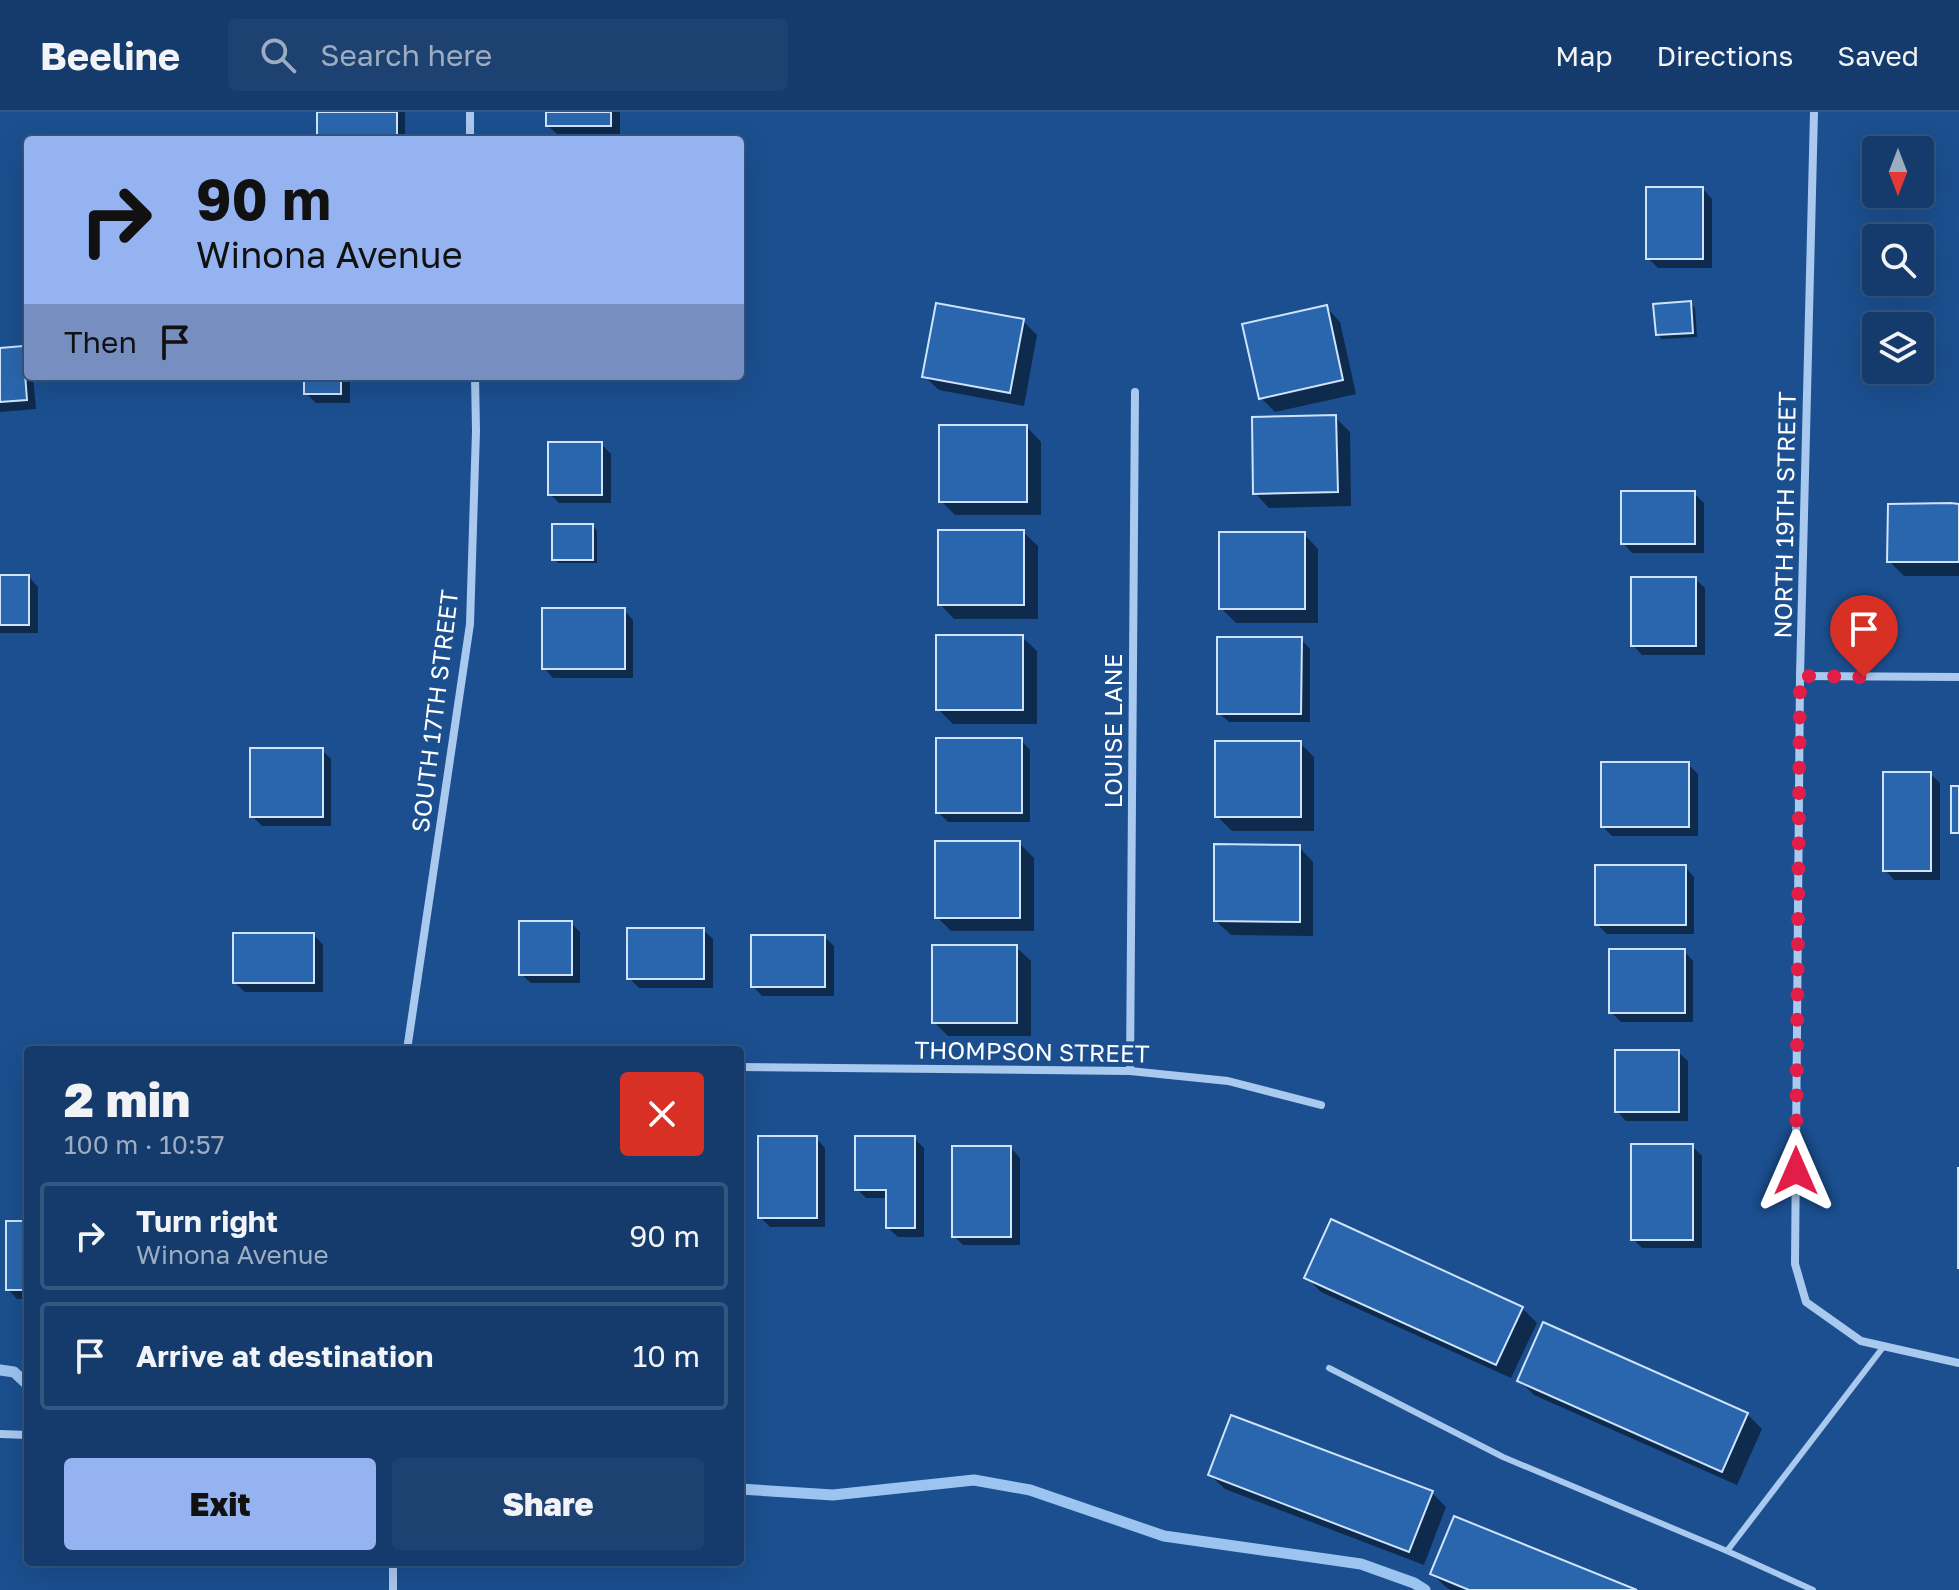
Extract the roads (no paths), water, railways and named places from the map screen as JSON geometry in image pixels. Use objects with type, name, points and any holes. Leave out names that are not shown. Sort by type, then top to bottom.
[{"type":"street","points":[[470,112],[470,136]]},
{"type":"street","name":"NORTH 19TH STREET","points":[[1814,112],[1800,676],[1795,1264],[1806,1302],[1861,1341],[1884,1346]]},
{"type":"street","name":"SOUTH 17TH STREET","points":[[408,1046],[470,624],[475,380]]},
{"type":"street","name":"LOUISE LANE","points":[[1130,1071],[1135,392]]},
{"type":"street","points":[[1800,676],[1959,677]]},
{"type":"street","name":"THOMPSON STREET","points":[[744,1067],[1130,1071],[1228,1081],[1321,1105]]},
{"type":"street","points":[[1884,1346],[1959,1363]]},
{"type":"street","points":[[0,1434],[24,1435]]},
{"type":"street","points":[[393,1566],[393,1590]]},
{"type":"lane","points":[[1727,1551],[1884,1346]]},
{"type":"lane","points":[[1329,1368],[1503,1457],[1813,1590]]},
{"type":"waterway","points":[[0,1370],[14,1372],[24,1381]]},
{"type":"waterway","points":[[744,1489],[833,1495],[974,1480],[1030,1490],[1164,1536],[1361,1564],[1425,1590]]}]
